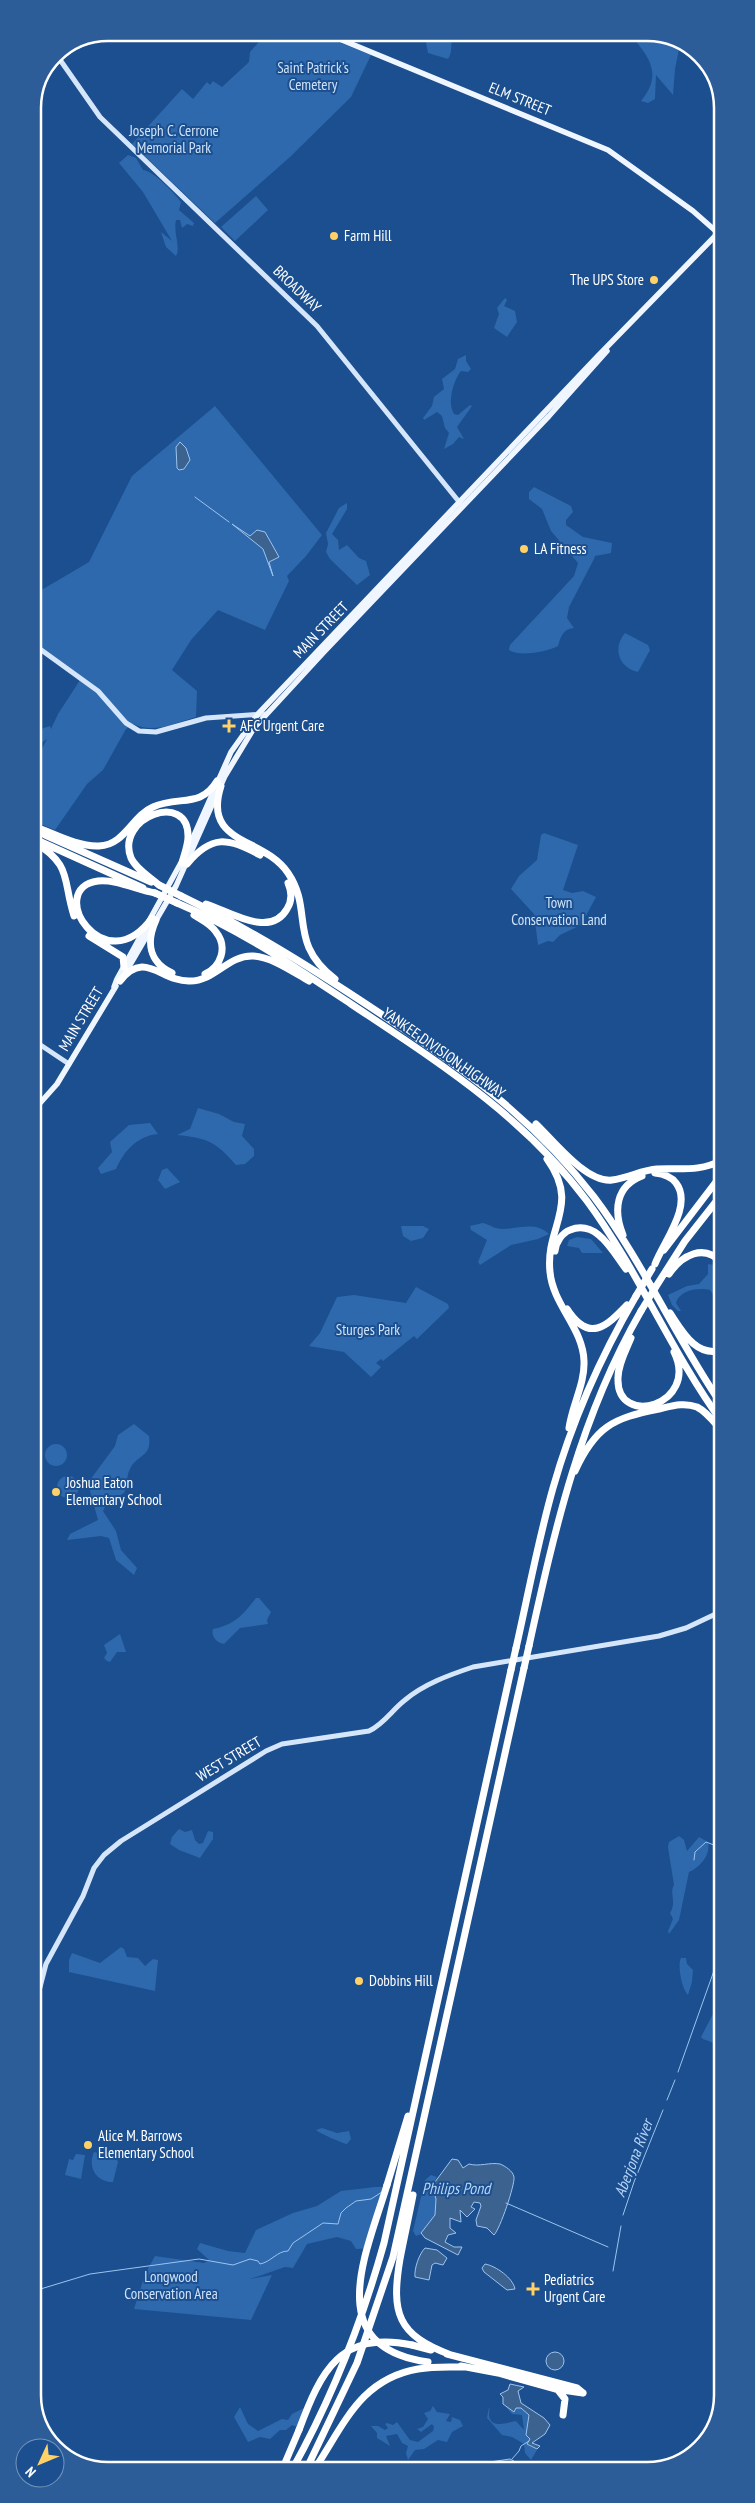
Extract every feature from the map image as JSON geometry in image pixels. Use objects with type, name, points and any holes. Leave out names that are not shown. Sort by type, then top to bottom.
[{"type":"highway","points":[[41,830],[90,845],[106,845],[121,837],[150,809],[161,804],[200,798],[219,784]]},
{"type":"highway","points":[[219,784],[216,806],[218,820],[227,829],[275,860],[288,874],[297,894],[305,940],[315,959],[334,978],[388,1019]]},
{"type":"highway","points":[[158,885],[134,863],[129,849],[134,831],[148,816],[165,811],[176,814],[183,820],[188,838],[184,863]]},
{"type":"highway","name":"YANKEE DIVISION HIGHWAY","points":[[41,832],[181,896],[269,942],[388,1019],[489,1089],[547,1141],[600,1206],[636,1262],[657,1287],[714,1390]]},
{"type":"highway","points":[[181,896],[261,922],[272,921],[281,917],[291,900],[290,888],[281,871],[261,856],[236,844],[226,841],[209,843],[184,863]]},
{"type":"highway","name":"YANKEE DIVISION HIGHWAY","points":[[41,843],[177,903],[259,945],[470,1085],[520,1126],[552,1159],[585,1198],[607,1230],[714,1409]]},
{"type":"highway","points":[[41,846],[62,866],[67,878],[72,912],[80,927],[92,938],[123,957],[124,967]]},
{"type":"highway","points":[[154,919],[134,937],[123,940],[110,940],[94,934],[86,927],[79,917],[76,904],[82,890],[97,882],[110,882],[155,893]]},
{"type":"highway","points":[[154,919],[150,947],[153,957],[164,969],[188,977],[204,974],[214,968],[222,953],[219,936],[208,924],[177,903]]},
{"type":"highway","points":[[120,981],[132,970],[143,966],[154,968],[177,980],[201,980],[216,973],[237,959],[255,956],[294,973],[359,1010]]},
{"type":"highway","points":[[437,1052],[459,1063],[493,1087],[585,1171],[596,1178],[615,1179],[658,1169],[691,1170],[714,1163]]},
{"type":"highway","points":[[520,1126],[552,1166],[562,1189],[562,1210],[551,1245],[550,1273],[556,1296],[581,1342],[584,1363],[568,1443]]},
{"type":"highway","points":[[636,1262],[619,1224],[617,1213],[618,1201],[622,1190],[632,1181],[643,1176],[658,1173],[667,1175],[674,1181],[681,1191],[682,1201],[679,1215],[654,1266]]},
{"type":"highway","points":[[296,2462],[335,2384],[365,2306],[388,2226],[544,1521],[568,1443],[596,1372],[636,1296],[684,1222],[714,1184]]},
{"type":"highway","points":[[310,2462],[342,2398],[369,2332],[393,2257],[524,1668],[566,1489],[598,1397],[641,1310],[685,1241],[714,1204]]},
{"type":"highway","points":[[636,1296],[606,1326],[591,1328],[580,1324],[565,1306],[556,1283],[554,1261],[555,1248],[559,1239],[567,1231],[575,1228],[587,1228],[596,1232],[642,1289]]},
{"type":"highway","points":[[657,1287],[680,1260],[691,1254],[708,1253],[714,1257]]},
{"type":"highway","points":[[657,1287],[695,1346],[708,1351],[714,1351]]},
{"type":"highway","points":[[636,1321],[620,1368],[618,1380],[625,1399],[642,1407],[656,1405],[666,1399],[678,1380],[677,1359],[662,1324]]},
{"type":"highway","points":[[566,1489],[593,1439],[609,1424],[628,1415],[676,1405],[692,1406],[705,1412],[714,1422]]},
{"type":"highway","points":[[285,2462],[319,2380],[329,2366],[343,2353],[362,2344],[376,2341],[412,2345],[577,2388],[583,2392],[555,2389],[498,2373],[408,2357],[382,2344],[368,2331],[360,2312],[360,2284],[387,2185],[419,2090]]},
{"type":"highway","points":[[417,2156],[416,2182],[396,2284],[396,2302],[401,2318],[413,2335],[428,2345],[451,2355]]},
{"type":"highway","points":[[319,2462],[361,2399],[380,2382],[396,2374],[420,2368],[465,2367]]},
{"type":"highway","points":[[555,2389],[565,2398],[563,2415]]},
{"type":"main road","name":"ELM STREET","points":[[345,41],[604,148],[714,228]]},
{"type":"main road","name":"BROADWAY","points":[[61,61],[96,112],[317,326],[460,502]]},
{"type":"main road","name":"MAIN STREET","points":[[114,987],[120,981],[184,863],[231,752],[258,714],[540,417],[714,239]]},
{"type":"main road","name":"MAIN STREET","points":[[219,784],[245,740],[265,714],[542,424],[574,384]]},
{"type":"main road","points":[[540,417],[539,420],[542,424]]},
{"type":"main road","points":[[41,650],[98,691],[128,725],[142,732],[156,732],[206,718],[265,714]]},
{"type":"main road","name":"MAIN STREET","points":[[41,1103],[51,1092],[69,1064],[124,967],[154,919]]},
{"type":"main road","points":[[41,1045],[69,1064]]},
{"type":"main road","name":"WEST STREET","points":[[41,1983],[46,1964],[83,1896],[96,1866],[116,1844],[276,1746],[364,1733],[377,1726],[408,1697],[444,1678],[485,1664],[668,1634],[714,1614]]},
{"type":"green space","name":"Saint Patrick's Cemetery","points":[[260,41],[336,41],[371,55],[351,97],[290,157],[215,223],[132,144],[182,89],[193,99],[207,82],[210,85],[213,81],[222,87],[249,62],[250,52]]},
{"type":"green space","points":[[426,41],[452,41],[448,59],[428,53]]},
{"type":"green space","points":[[636,41],[651,41],[672,46],[679,50],[673,95],[656,75],[655,99],[648,103],[641,101],[648,91],[652,73],[651,65]]},
{"type":"green space","points":[[128,155],[136,158],[143,170],[153,174],[169,188],[181,202],[179,210],[194,223],[193,226],[187,224],[182,228],[180,220],[176,220],[175,230],[178,248],[176,256],[166,247],[161,232],[172,241],[143,192],[119,163]]},
{"type":"green space","points":[[256,196],[268,210],[235,241],[221,227]]},
{"type":"green space","points":[[505,298],[507,300],[504,306],[515,311],[517,322],[507,337],[494,328],[499,314],[497,308]]},
{"type":"green space","points":[[466,355],[466,361],[471,369],[468,372],[461,371],[458,375],[453,386],[451,404],[454,414],[458,415],[470,405],[472,406],[457,427],[464,439],[459,437],[453,444],[444,449],[449,433],[445,428],[442,416],[437,412],[424,420],[423,418],[432,406],[434,397],[444,389],[442,379],[455,369],[458,359]]},
{"type":"green space","points":[[215,406],[322,535],[287,576],[289,581],[265,630],[218,610],[191,640],[172,670],[197,691],[196,717],[157,728],[141,727],[133,724],[126,729],[103,770],[87,784],[55,830],[41,824],[41,751],[47,739],[41,743],[41,729],[50,726],[51,729],[58,714],[82,677],[41,647],[41,590],[89,562],[132,476]]},
{"type":"green space","points":[[534,487],[571,506],[573,512],[566,520],[566,525],[583,537],[612,543],[611,553],[595,556],[569,607],[567,618],[574,628],[567,630],[563,634],[558,646],[540,652],[519,653],[509,650],[510,645],[574,576],[578,563],[551,531],[542,509],[529,499],[529,492]]},
{"type":"green space","points":[[347,503],[347,509],[332,534],[338,540],[339,550],[347,545],[359,558],[366,561],[370,575],[357,585],[330,559],[326,552],[328,544],[326,533],[339,508]]},
{"type":"green space","points":[[625,633],[648,645],[650,650],[638,672],[631,670],[622,662],[618,651],[621,639]]},
{"type":"green space","name":"Town Conservation Land","points":[[544,833],[578,845],[563,890],[572,893],[583,891],[596,897],[581,925],[560,935],[553,942],[548,941],[538,945],[534,914],[511,889],[519,876],[537,860],[541,835]]},
{"type":"green space","points":[[198,1108],[219,1114],[234,1122],[245,1124],[242,1136],[254,1149],[254,1156],[245,1164],[236,1165],[223,1151],[211,1142],[177,1135],[190,1129]]},
{"type":"green space","points":[[150,1123],[158,1134],[150,1135],[132,1145],[116,1169],[101,1174],[98,1168],[112,1152],[110,1142],[129,1125]]},
{"type":"green space","points":[[167,1168],[180,1182],[165,1189],[158,1180],[162,1170]]},
{"type":"green space","points":[[483,1223],[499,1229],[538,1228],[549,1234],[538,1239],[511,1245],[480,1265],[478,1262],[487,1240],[471,1230],[470,1226]]},
{"type":"green space","points":[[401,1226],[423,1226],[429,1229],[423,1238],[411,1241],[403,1236]]},
{"type":"green space","points":[[577,1237],[591,1239],[603,1253],[582,1253],[579,1248],[567,1246],[569,1240]]},
{"type":"green space","points":[[708,1264],[714,1265],[714,1296],[710,1290],[700,1289],[685,1292],[676,1303],[681,1311],[678,1311],[672,1305],[668,1295],[687,1286],[699,1284],[708,1274]]},
{"type":"green space","name":"Sturges Park","points":[[416,1287],[448,1304],[449,1308],[417,1339],[414,1336],[383,1361],[381,1359],[376,1363],[381,1367],[371,1377],[344,1352],[309,1346],[320,1333],[337,1297],[354,1295],[406,1303]]},
{"type":"green space","points":[[134,1424],[149,1436],[148,1448],[130,1469],[124,1493],[107,1503],[103,1511],[116,1531],[121,1550],[137,1568],[134,1575],[116,1560],[109,1538],[101,1536],[67,1540],[70,1534],[98,1520],[89,1487],[90,1480],[115,1446],[118,1435]]},
{"type":"green space","points":[[52,1444],[60,1444],[67,1451],[67,1459],[60,1466],[52,1466],[45,1459],[45,1451]]},
{"type":"green space","points":[[64,1476],[72,1476],[79,1483],[79,1491],[72,1498],[64,1498],[57,1491],[57,1483]]},
{"type":"green space","points":[[256,1598],[259,1598],[271,1612],[267,1620],[268,1624],[240,1628],[224,1644],[216,1641],[213,1637],[213,1629],[232,1622]]},
{"type":"green space","points":[[120,1634],[126,1652],[117,1652],[110,1662],[107,1661],[104,1658],[107,1653],[104,1645]]},
{"type":"green space","points":[[179,1829],[185,1832],[192,1830],[195,1840],[199,1844],[203,1843],[208,1831],[213,1832],[213,1839],[200,1858],[179,1850],[170,1844],[172,1837]]},
{"type":"green space","points":[[679,1836],[684,1840],[687,1851],[699,1837],[708,1842],[708,1851],[704,1860],[689,1872],[679,1920],[669,1934],[668,1931],[673,1919],[670,1913],[673,1905],[672,1891],[674,1885],[668,1847],[669,1842]]},
{"type":"green space","points":[[121,1947],[124,1949],[127,1957],[138,1958],[145,1966],[153,1959],[158,1960],[155,1991],[69,1972],[69,1960],[72,1953],[100,1963]]},
{"type":"green space","points":[[681,1958],[686,1958],[687,1964],[693,1970],[688,1995],[681,1977]]},
{"type":"green space","points":[[714,2012],[714,2043],[701,2037]]},
{"type":"green space","points":[[322,2128],[337,2133],[349,2131],[351,2139],[347,2144],[341,2142],[316,2130]]},
{"type":"green space","points":[[94,2152],[116,2158],[118,2162],[113,2182],[102,2180],[95,2173],[92,2163]]},
{"type":"green space","points":[[76,2154],[85,2155],[81,2179],[65,2175],[69,2159],[73,2160]]},
{"type":"green space","points":[[431,2175],[437,2177],[432,2186],[436,2199],[435,2215],[421,2234],[416,2236],[413,2231],[425,2180]]},
{"type":"green space","name":"Longwood Conservation Area","points":[[383,2187],[383,2192],[371,2248],[356,2249],[351,2241],[337,2237],[307,2244],[293,2268],[285,2267],[250,2279],[272,2275],[251,2320],[134,2309],[145,2274],[155,2256],[204,2263],[209,2260],[197,2249],[200,2243],[228,2251],[245,2253],[256,2230],[293,2213],[317,2206],[341,2191]]},
{"type":"green space","points":[[433,2406],[437,2412],[450,2414],[446,2421],[451,2422],[452,2417],[460,2420],[463,2426],[452,2432],[447,2442],[438,2440],[424,2449],[415,2450],[408,2460],[406,2453],[408,2446],[402,2443],[397,2434],[386,2436],[390,2446],[377,2438],[377,2433],[371,2426],[378,2426],[385,2430],[388,2428],[385,2424],[393,2425],[397,2422],[410,2440],[418,2442],[433,2431],[434,2427],[432,2424],[421,2432],[417,2429],[423,2427],[428,2419],[424,2413],[430,2411]]},
{"type":"green space","points":[[505,2406],[515,2411],[516,2408],[521,2408],[529,2415],[526,2435],[530,2439],[527,2444],[537,2450],[531,2460],[525,2453],[524,2444],[512,2437],[502,2435],[487,2418],[489,2407],[490,2420],[496,2424],[516,2421],[524,2430],[522,2415],[512,2414]]},
{"type":"green space","points":[[240,2407],[248,2424],[258,2431],[282,2419],[288,2420],[292,2414],[306,2407],[297,2427],[292,2425],[286,2430],[280,2430],[270,2439],[260,2437],[248,2442],[234,2417]]},
{"type":"water","points":[[180,442],[186,448],[190,460],[184,469],[179,470],[177,468],[176,447]]},
{"type":"water","points":[[232,524],[250,536],[257,530],[265,532],[279,557],[269,562],[273,576],[263,549]]},
{"type":"water","name":"Philips Pond","points":[[452,2159],[458,2160],[463,2168],[469,2164],[500,2164],[506,2167],[514,2177],[507,2207],[494,2235],[487,2228],[477,2226],[476,2220],[481,2206],[480,2203],[474,2202],[471,2207],[475,2209],[467,2217],[460,2210],[461,2222],[450,2218],[450,2228],[456,2233],[448,2235],[445,2242],[454,2247],[462,2247],[458,2255],[425,2238],[421,2233],[435,2215],[436,2199],[432,2186]]},
{"type":"water","points":[[425,2248],[437,2250],[447,2258],[443,2265],[435,2263],[432,2265],[429,2280],[415,2277],[417,2262]]},
{"type":"water","points":[[485,2264],[503,2273],[514,2285],[515,2289],[507,2290],[484,2272],[482,2268]]},
{"type":"water","points":[[551,2352],[559,2352],[564,2357],[562,2368],[551,2370],[546,2365],[546,2357]]},
{"type":"water","points":[[510,2384],[524,2387],[518,2391],[521,2403],[544,2418],[550,2425],[545,2434],[532,2443],[540,2446],[537,2449],[527,2444],[530,2439],[526,2435],[529,2415],[521,2408],[516,2408],[514,2412],[503,2404],[503,2397],[500,2394],[508,2390]]},
{"type":"water","points":[[510,2459],[514,2461],[513,2462],[490,2462]]},
{"type":"waterway","points":[[195,497],[229,522]]},
{"type":"waterway","name":"Aberjona River","points":[[694,1860],[695,1852],[706,1842],[714,1845]]},
{"type":"waterway","name":"Aberjona River","points":[[678,2072],[714,1971]]},
{"type":"waterway","name":"Aberjona River","points":[[667,2100],[675,2080]]},
{"type":"waterway","name":"Aberjona River","points":[[623,2215],[663,2110]]},
{"type":"waterway","points":[[423,2189],[433,2191]]},
{"type":"waterway","points":[[41,2289],[90,2274],[199,2259],[233,2265],[250,2259],[258,2261],[260,2264],[284,2251],[288,2251],[293,2243],[323,2223],[338,2224],[341,2213],[356,2201],[371,2199],[382,2192]]},
{"type":"waterway","points":[[506,2203],[608,2247]]},
{"type":"waterway","name":"Aberjona River","points":[[613,2271],[621,2226]]},
{"type":"waterway","points":[[512,2459],[521,2446],[529,2441]]},
{"type":"place","name":"Farm Hill","points":[[334,236]]},
{"type":"place","name":"The UPS Store","points":[[654,280]]},
{"type":"place","name":"LA Fitness","points":[[524,549]]},
{"type":"place","name":"AFC Urgent Care","points":[[229,726]]},
{"type":"place","name":"Joshua Eaton Elementary School","points":[[56,1492]]},
{"type":"place","name":"Dobbins Hill","points":[[359,1981]]},
{"type":"place","name":"Alice M. Barrows Elementary School","points":[[88,2145]]},
{"type":"place","name":"Pediatrics Urgent Care","points":[[533,2289]]},
{"type":"park label","name":"Joseph C. Cerrone Memorial Park","points":[[174,140]]}]
